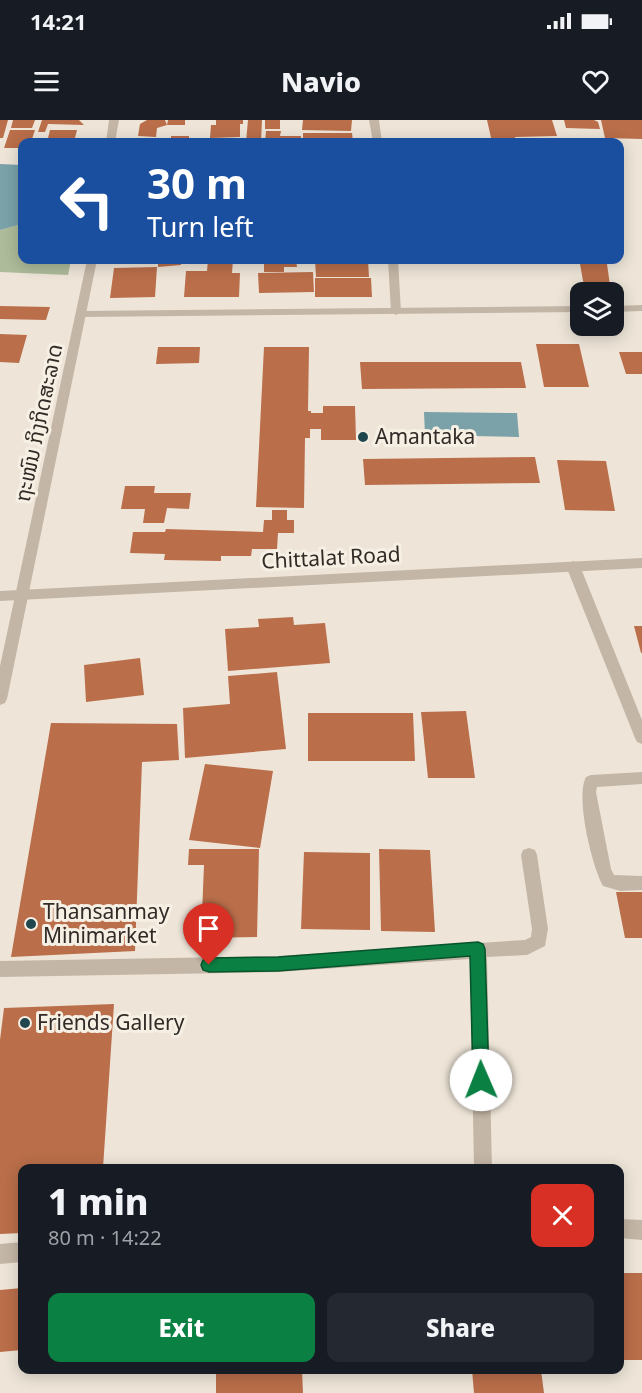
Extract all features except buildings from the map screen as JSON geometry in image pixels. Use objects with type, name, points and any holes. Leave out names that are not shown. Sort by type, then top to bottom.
[{"type":"street","points":[[112,138],[114,120]]},
{"type":"street","points":[[374,120],[377,138]]},
{"type":"street","name":"ຖະໜົນ ກິງກິດສະລາດ","points":[[0,699],[91,264]]},
{"type":"street","points":[[393,264],[396,312]]},
{"type":"street","points":[[82,314],[570,309]]},
{"type":"street","points":[[624,309],[642,309]]},
{"type":"street","name":"Chittalat Road","points":[[0,596],[22,597],[642,563]]},
{"type":"street","points":[[573,566],[642,738]]},
{"type":"street","points":[[642,778],[591,781],[588,792],[603,870],[609,881],[620,884],[642,883]]},
{"type":"street","points":[[0,969],[278,964],[526,947],[539,941],[540,929],[529,855]]},
{"type":"street","points":[[478,949],[483,1164]]},
{"type":"street","points":[[624,1229],[642,1230]]},
{"type":"street","points":[[0,1254],[18,1252]]},
{"type":"green space","points":[[18,225],[18,264],[70,264],[68,275],[0,272],[0,230]]},
{"type":"water","points":[[0,164],[18,165],[18,225],[0,230]]},
{"type":"water","points":[[424,412],[517,413],[519,437],[425,435]]},
{"type":"place","name":"Amantaka","points":[[363,437]]},
{"type":"place","name":"Thansanmay Minimarket","points":[[31,924]]},
{"type":"place","name":"Friends Gallery","points":[[25,1023]]},
{"type":"route","points":[[209,965],[278,964],[478,949],[481,1080]]}]
